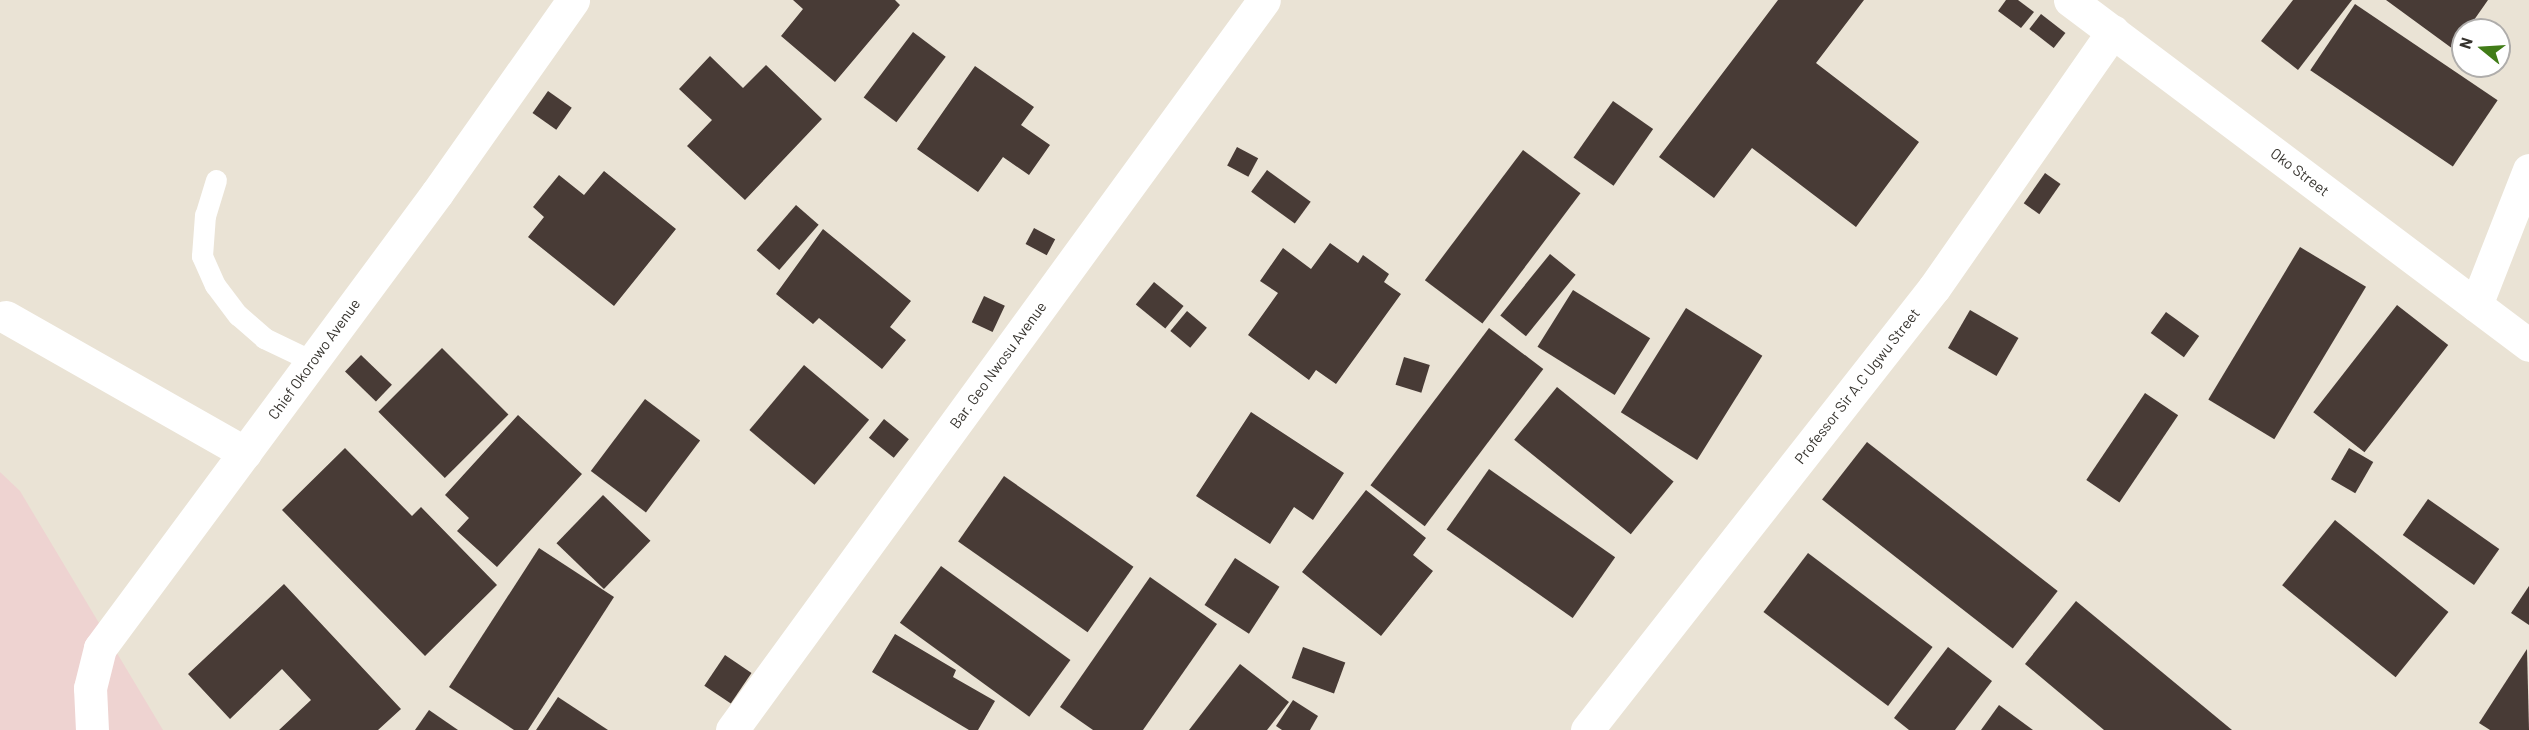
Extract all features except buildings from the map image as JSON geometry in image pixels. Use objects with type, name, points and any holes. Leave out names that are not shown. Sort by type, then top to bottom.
[{"type":"street","name":"Chief Okorowo Avenue","points":[[92,730],[90,688],[100,648],[437,193],[573,0]]},
{"type":"street","name":"Bar. Geo Nwosu Avenue","points":[[732,730],[1264,0]]},
{"type":"street","name":"Oko Street","points":[[2070,0],[2529,345]]},
{"type":"street","name":"Professor Sir A.C Ugwu Street","points":[[1587,730],[1934,288],[2113,31]]},
{"type":"street","points":[[2476,305],[2529,170]]},
{"type":"street","points":[[6,316],[245,453]]},
{"type":"lane","points":[[216,180],[205,215],[202,256],[215,285],[238,315],[264,338],[312,361]]},
{"type":"shaded area","points":[[0,472],[20,491],[163,730],[0,730]]}]
